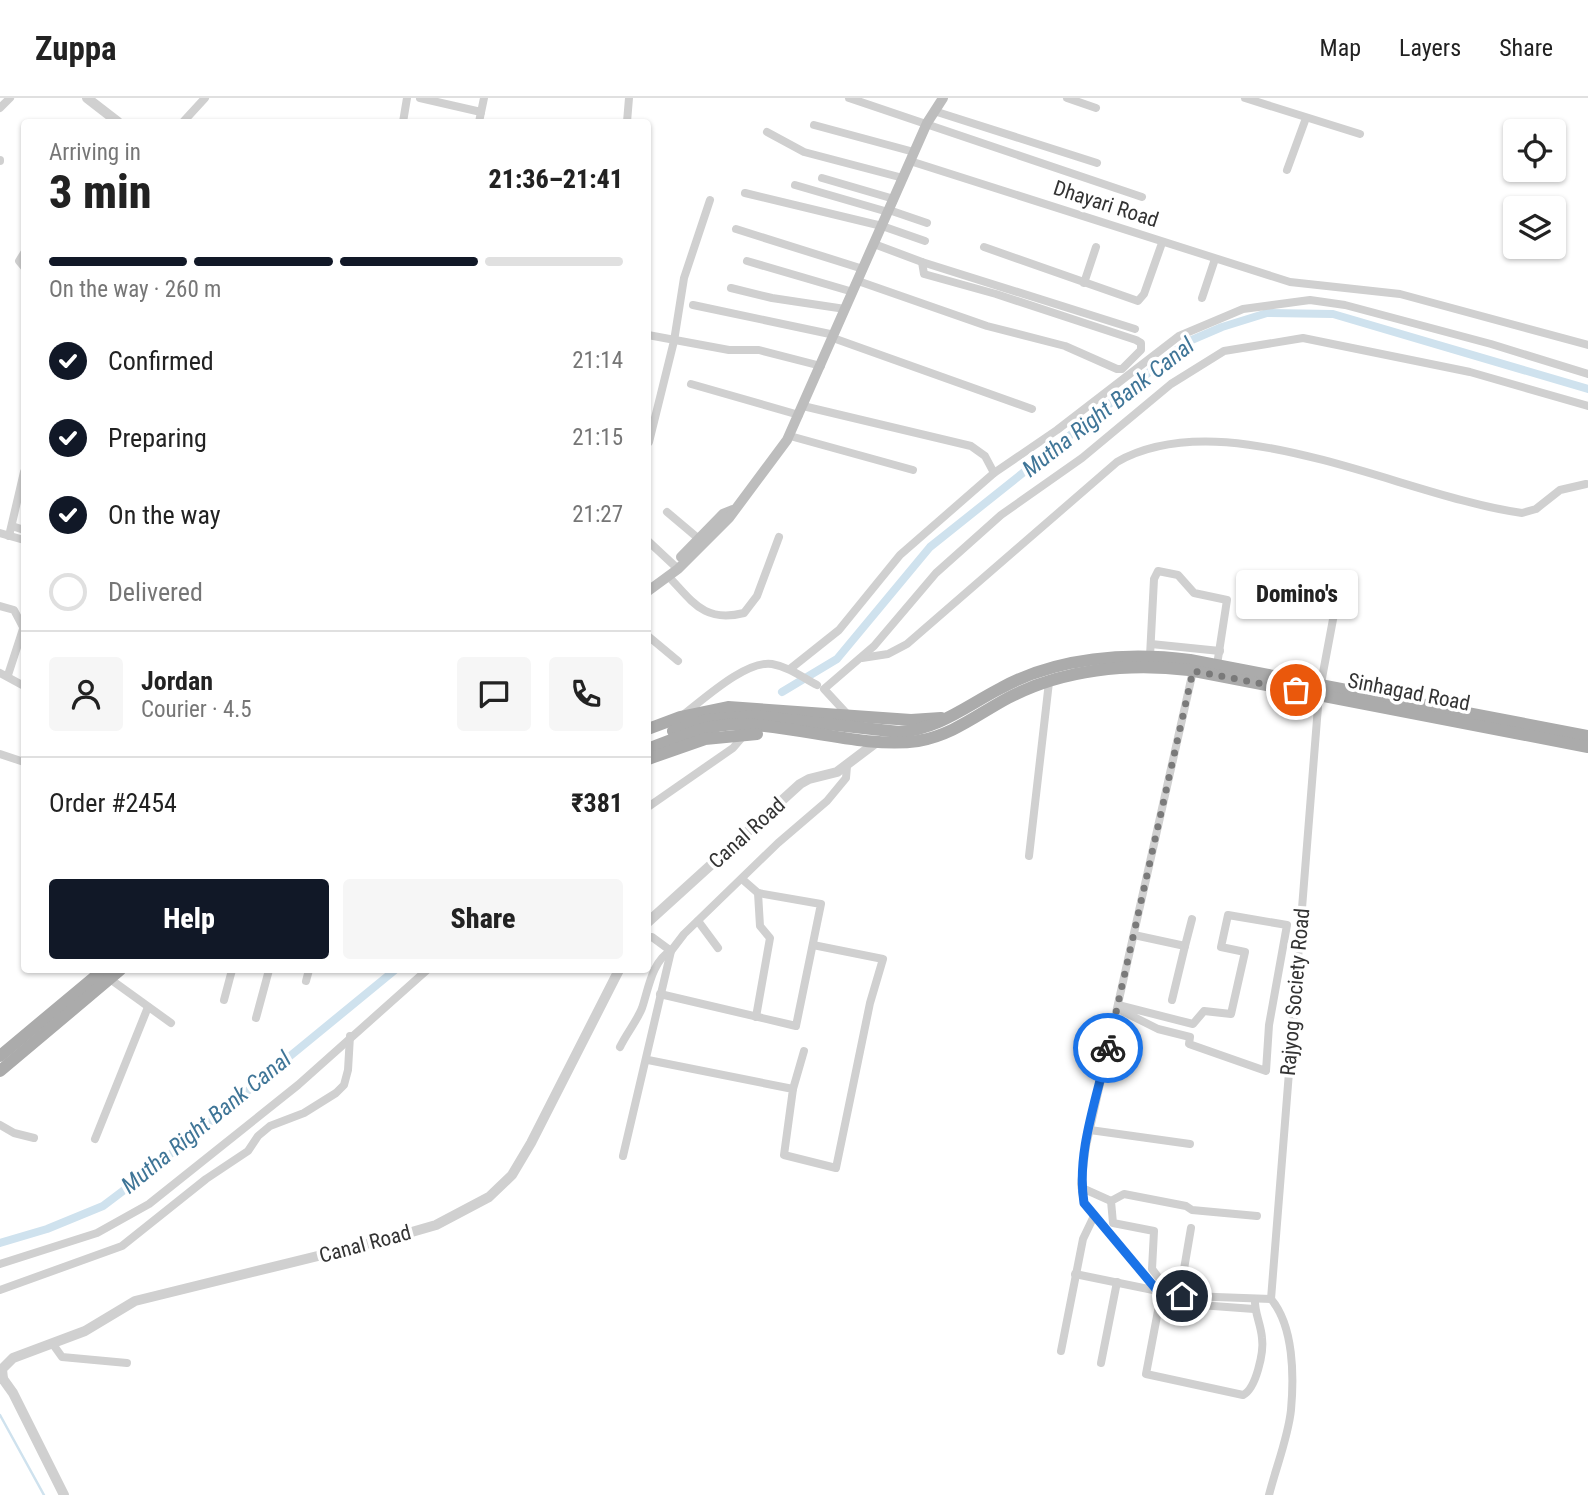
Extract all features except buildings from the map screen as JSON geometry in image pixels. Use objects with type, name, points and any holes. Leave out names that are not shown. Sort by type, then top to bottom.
[{"type":"main road","points":[[651,581],[675,566],[729,519],[733,510],[790,436],[902,178],[927,123],[943,98]]},
{"type":"main road","points":[[651,589],[668,576],[723,514],[733,510]]},
{"type":"main road","name":"Sinhagad Road","points":[[682,727],[714,718],[756,716],[898,732],[920,730],[957,715],[1001,688],[1032,674],[1151,650],[1320,690]]},
{"type":"main road","name":"Sinhagad Road","points":[[861,738],[903,743],[937,736],[956,730],[1007,699],[1049,682],[1125,667],[1193,671],[1588,736]]},
{"type":"main road","points":[[651,740],[728,706],[911,720],[957,715]]},
{"type":"main road","name":"Sinhagad Road","points":[[1447,714],[1588,747]]},
{"type":"main road","points":[[651,729],[704,728],[738,724],[861,738]]},
{"type":"main road","points":[[651,747],[682,727]]},
{"type":"main road","points":[[651,758],[705,739],[746,733],[844,743],[861,738]]},
{"type":"main road","points":[[0,1056],[111,973]]},
{"type":"main road","points":[[0,1071],[111,973]]},
{"type":"street","points":[[0,107],[10,98]]},
{"type":"street","points":[[87,98],[110,119]]},
{"type":"street","points":[[186,119],[205,98]]},
{"type":"street","points":[[404,119],[407,98]]},
{"type":"street","points":[[419,98],[481,112]]},
{"type":"street","points":[[480,119],[484,98]]},
{"type":"street","points":[[627,119],[629,98]]},
{"type":"street","points":[[849,98],[1142,197]]},
{"type":"street","points":[[1067,98],[1096,108]]},
{"type":"street","points":[[1245,98],[1360,134]]},
{"type":"street","points":[[934,111],[1097,163]]},
{"type":"street","points":[[1287,170],[1306,118]]},
{"type":"street","name":"Dhayari Road","points":[[814,125],[1162,243],[1290,282],[1400,294],[1588,345]]},
{"type":"street","points":[[767,132],[804,152],[902,178]]},
{"type":"street","points":[[822,178],[894,199]]},
{"type":"street","points":[[795,185],[926,223]]},
{"type":"street","points":[[745,193],[882,226],[925,241]]},
{"type":"street","points":[[651,434],[674,341],[684,278],[710,200]]},
{"type":"street","points":[[736,229],[863,269]]},
{"type":"street","points":[[984,247],[1140,300],[1162,243]]},
{"type":"street","points":[[874,244],[922,262],[1135,329]]},
{"type":"street","points":[[1084,283],[1096,247]]},
{"type":"street","points":[[1202,298],[1215,259]]},
{"type":"street","points":[[747,261],[853,292]]},
{"type":"street","points":[[858,281],[987,326],[1065,346],[1118,369],[1122,369],[1141,350],[1141,343],[1136,340],[1099,327],[924,274],[922,262]]},
{"type":"street","points":[[731,288],[772,298],[845,309]]},
{"type":"street","points":[[790,669],[848,621],[900,555],[993,473],[1057,430],[1179,336],[1243,309],[1310,300],[1345,305],[1491,344],[1588,374]]},
{"type":"street","points":[[693,305],[831,334],[833,338],[1032,409]]},
{"type":"street","points":[[651,336],[729,350],[759,350],[821,366]]},
{"type":"street","points":[[820,687],[860,658],[936,573],[1001,515],[1082,458],[1171,384],[1224,351],[1303,338],[1470,372],[1588,406]]},
{"type":"street","points":[[691,384],[801,411],[971,446],[985,456],[993,473]]},
{"type":"street","points":[[651,397],[659,400]]},
{"type":"street","points":[[790,436],[913,470]]},
{"type":"street","points":[[860,658],[888,654],[907,644],[1117,463],[1138,452],[1182,440],[1248,444],[1522,513],[1536,509],[1560,490],[1586,484]]},
{"type":"street","points":[[9,536],[21,486]]},
{"type":"street","points":[[667,512],[699,539]]},
{"type":"street","points":[[12,526],[21,529]]},
{"type":"street","points":[[0,533],[21,539]]},
{"type":"street","points":[[668,576],[709,614],[728,617],[744,613],[757,596],[779,537]]},
{"type":"street","points":[[651,544],[675,566]]},
{"type":"street","points":[[1217,665],[1220,651],[1227,600],[1195,593],[1178,575],[1158,571],[1154,579],[1151,650],[1220,651]]},
{"type":"street","points":[[0,606],[14,610],[21,623]]},
{"type":"street","name":"Rajyog Society Road","points":[[1271,1299],[1320,690],[1334,614]]},
{"type":"street","points":[[21,636],[4,674],[21,685]]},
{"type":"street","points":[[651,638],[678,661]]},
{"type":"street","points":[[682,727],[745,670],[769,664],[790,669],[820,687],[848,715]]},
{"type":"street","points":[[1193,671],[1090,1130],[1082,1188],[1084,1203],[1159,1296],[1146,1374],[1243,1395],[1252,1388],[1263,1340],[1254,1309],[1255,1299]]},
{"type":"street","points":[[1029,856],[1049,682]]},
{"type":"street","points":[[651,805],[733,748],[746,733]]},
{"type":"street","name":"Canal Road","points":[[651,919],[800,784],[851,763],[878,741]]},
{"type":"street","points":[[0,754],[21,761]]},
{"type":"street","points":[[620,1047],[640,1011],[643,996],[657,967],[698,921],[827,801],[846,779],[851,763]]},
{"type":"street","points":[[660,993],[796,1026],[821,904],[758,893],[742,879]]},
{"type":"street","points":[[755,1017],[770,938],[760,926],[758,893]]},
{"type":"street","points":[[1228,915],[1287,925],[1269,1025],[1266,1071],[1189,1044],[1190,1037],[1156,1028],[1118,1007],[1194,1024],[1204,1011],[1231,1014],[1245,952],[1221,947],[1228,915]]},
{"type":"street","points":[[1172,1000],[1192,919]]},
{"type":"street","points":[[698,921],[718,948]]},
{"type":"street","points":[[1134,935],[1185,946]]},
{"type":"street","points":[[651,937],[671,951]]},
{"type":"street","points":[[804,1051],[793,1089],[784,1155],[836,1168],[870,1003],[883,958],[813,945]]},
{"type":"street","points":[[623,1156],[648,1060],[671,951]]},
{"type":"street","points":[[111,973],[148,1007],[171,1023]]},
{"type":"street","points":[[224,1000],[231,973]]},
{"type":"street","points":[[256,1018],[268,973]]},
{"type":"street","points":[[306,981],[308,973]]},
{"type":"street","points":[[0,1264],[97,1233],[149,1204],[298,1085],[424,973]]},
{"type":"street","name":"Canal Road","points":[[1,1379],[2,1369],[13,1358],[97,1325],[118,1309],[135,1301],[436,1225],[489,1197],[512,1175],[531,1143],[617,973]]},
{"type":"street","points":[[95,1139],[148,1007]]},
{"type":"street","points":[[1156,1028],[1159,1015]]},
{"type":"street","points":[[0,1290],[122,1246],[206,1179],[248,1151],[258,1136],[270,1126],[304,1113],[336,1093],[344,1085],[351,1037]]},
{"type":"street","points":[[648,1060],[793,1089]]},
{"type":"street","points":[[0,1125],[14,1133],[34,1138]]},
{"type":"street","points":[[1090,1130],[1191,1144]]},
{"type":"street","points":[[1082,1188],[1111,1201]]},
{"type":"street","points":[[1111,1201],[1124,1194],[1186,1206],[1192,1210],[1258,1216]]},
{"type":"street","points":[[1111,1201],[1112,1223],[1154,1231],[1152,1269],[1161,1281],[1174,1283],[1183,1275],[1191,1228]]},
{"type":"street","points":[[1060,1351],[1083,1239],[1094,1216]]},
{"type":"street","points":[[1075,1274],[1117,1282],[1159,1296],[1254,1309]]},
{"type":"street","points":[[1101,1363],[1117,1282]]},
{"type":"street","points":[[1203,1301],[1271,1299],[1279,1308],[1290,1356],[1291,1411],[1269,1495]]},
{"type":"street","points":[[52,1343],[62,1357],[127,1363]]},
{"type":"street","points":[[1,1379],[64,1495]]},
{"type":"waterway","name":"Mutha Right Bank Canal","points":[[782,692],[837,659],[930,547],[1187,342],[1222,327],[1267,313],[1333,314],[1588,389]]},
{"type":"waterway","name":"Mutha Right Bank Canal","points":[[0,1243],[47,1229],[103,1206],[156,1166],[391,973]]},
{"type":"waterway","points":[[0,1415],[44,1495]]},
{"type":"way so far","points":[[1108,1048],[1193,671],[1296,690]]},
{"type":"place","name":"Domino's","points":[[1296,690]]},
{"type":"route","points":[[1108,1048],[1086,1146],[1081,1184],[1084,1203],[1161,1295],[1182,1296]]}]
